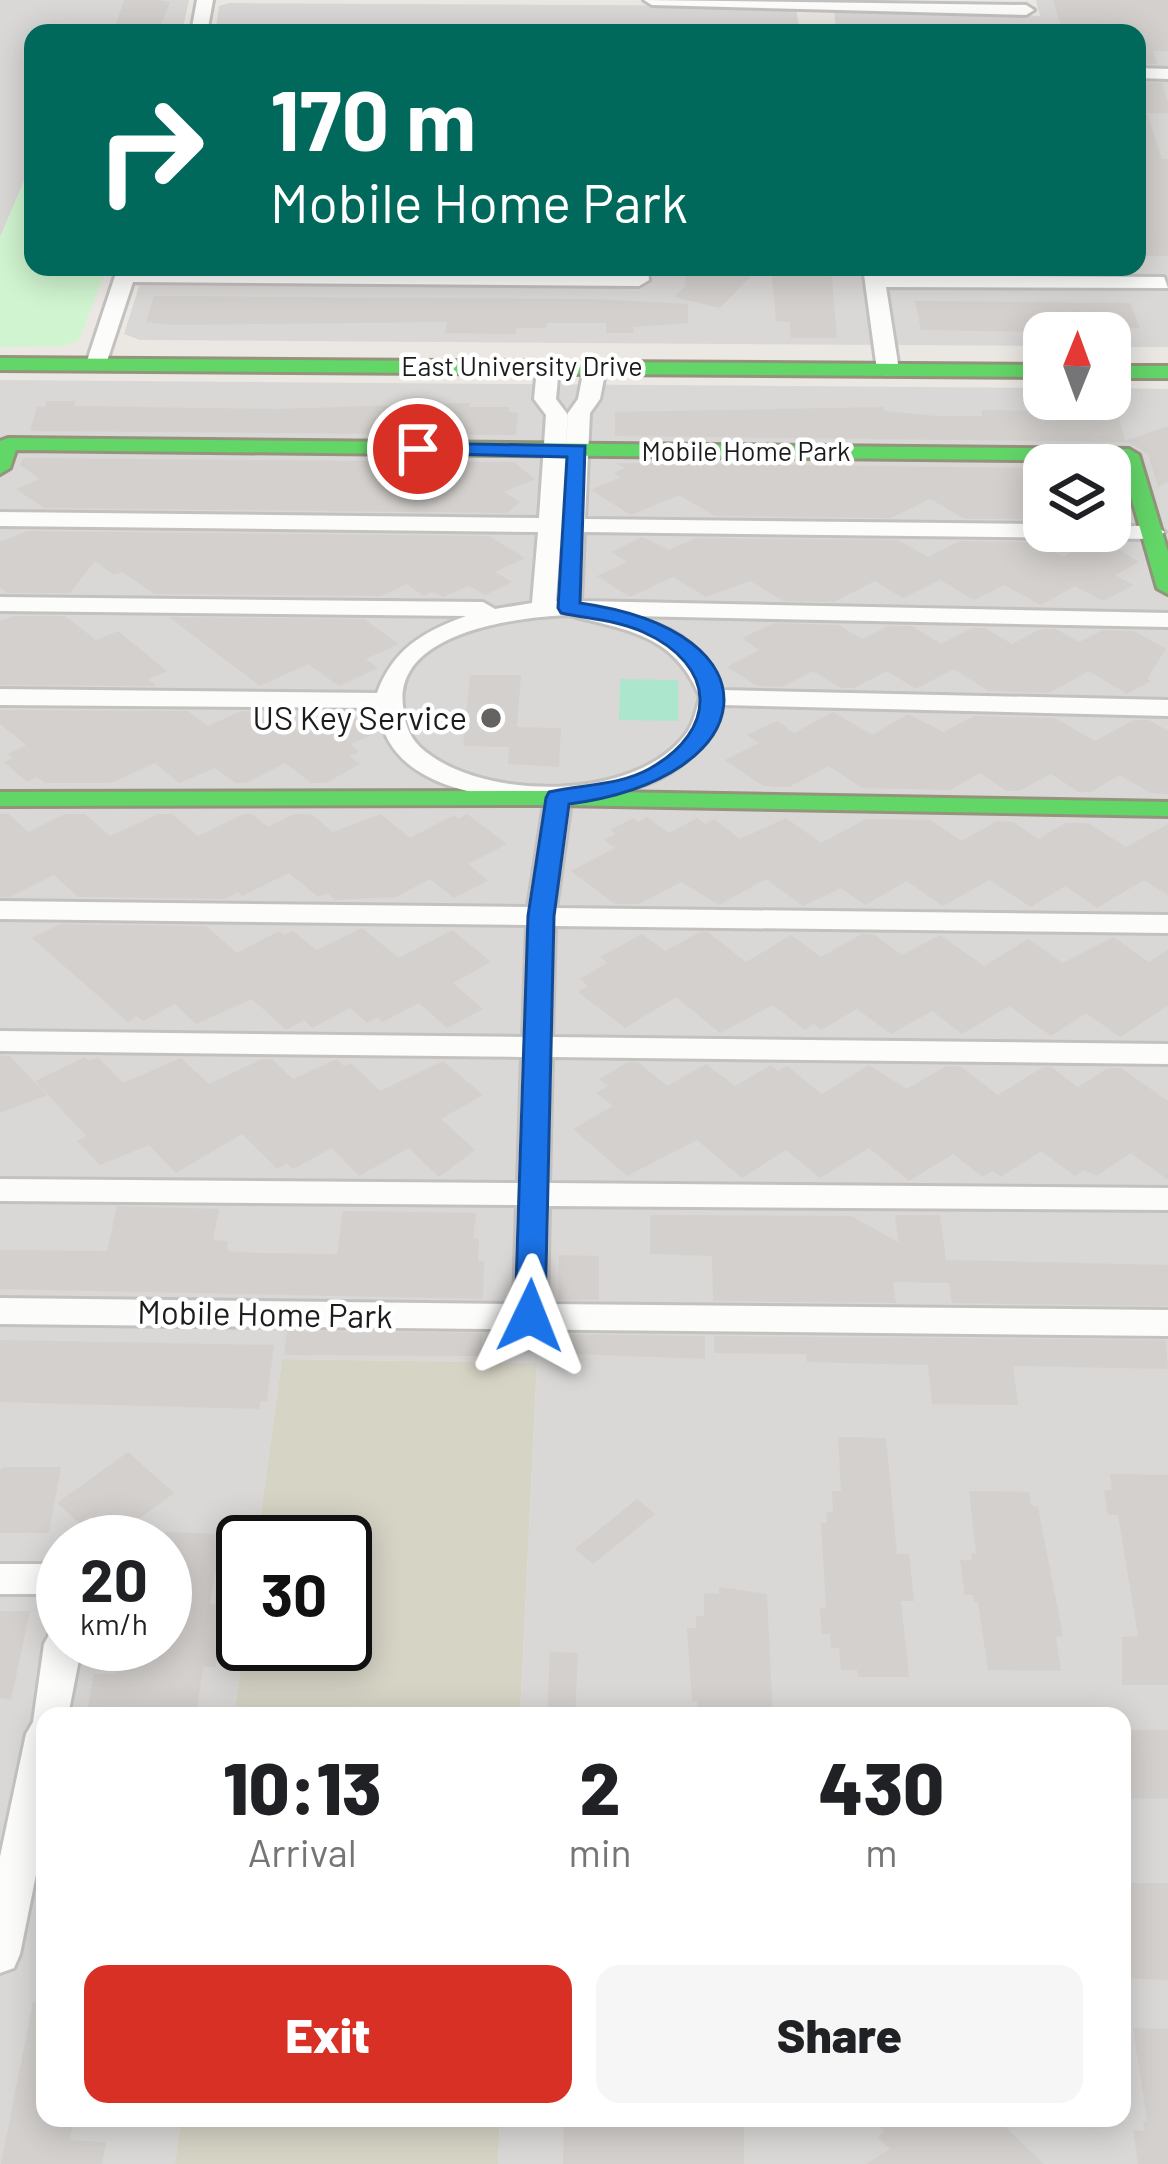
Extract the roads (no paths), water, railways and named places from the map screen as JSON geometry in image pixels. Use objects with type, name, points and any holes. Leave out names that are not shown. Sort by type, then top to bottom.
[{"type":"street","points":[[652,0],[819,9],[1025,5]]},
{"type":"street","points":[[96,364],[125,276]]},
{"type":"street","points":[[874,276],[888,370]]},
{"type":"street","points":[[938,276],[1164,283]]},
{"type":"street","name":"East University Drive","points":[[0,364],[1023,371]]},
{"type":"street","points":[[548,368],[545,399],[557,415],[566,451]]},
{"type":"street","points":[[544,608],[562,526],[566,451],[579,413],[589,400],[595,368]]},
{"type":"street","points":[[1131,372],[1168,373]]},
{"type":"street","name":"Mobile Home Park","points":[[4,456],[566,451],[1129,455],[1168,588]]},
{"type":"street","points":[[0,519],[1153,532]]},
{"type":"street","points":[[0,604],[1168,620]]},
{"type":"street","points":[[544,608],[632,621],[684,647],[705,670],[714,698],[708,726],[688,753],[654,776],[609,791],[558,798],[503,794],[455,780],[417,759],[394,731],[387,701],[398,669],[427,641],[468,621],[544,608]]},
{"type":"street","points":[[0,697],[387,701]]},
{"type":"street","points":[[714,698],[1168,708]]},
{"type":"street","points":[[530,1316],[541,916],[558,798]]},
{"type":"street","points":[[0,799],[558,798],[1168,809]]},
{"type":"street","points":[[0,910],[1168,925]]},
{"type":"street","points":[[0,1041],[1168,1054]]},
{"type":"street","points":[[0,1190],[1168,1199]]},
{"type":"street","name":"Mobile Home Park","points":[[0,1311],[1168,1323]]},
{"type":"street","points":[[0,1579],[36,1580]]},
{"type":"street","points":[[51,1707],[58,1671]]},
{"type":"street","points":[[0,1954],[8,1879],[36,1769]]},
{"type":"place","name":"US Key Service","points":[[491,718]]}]
